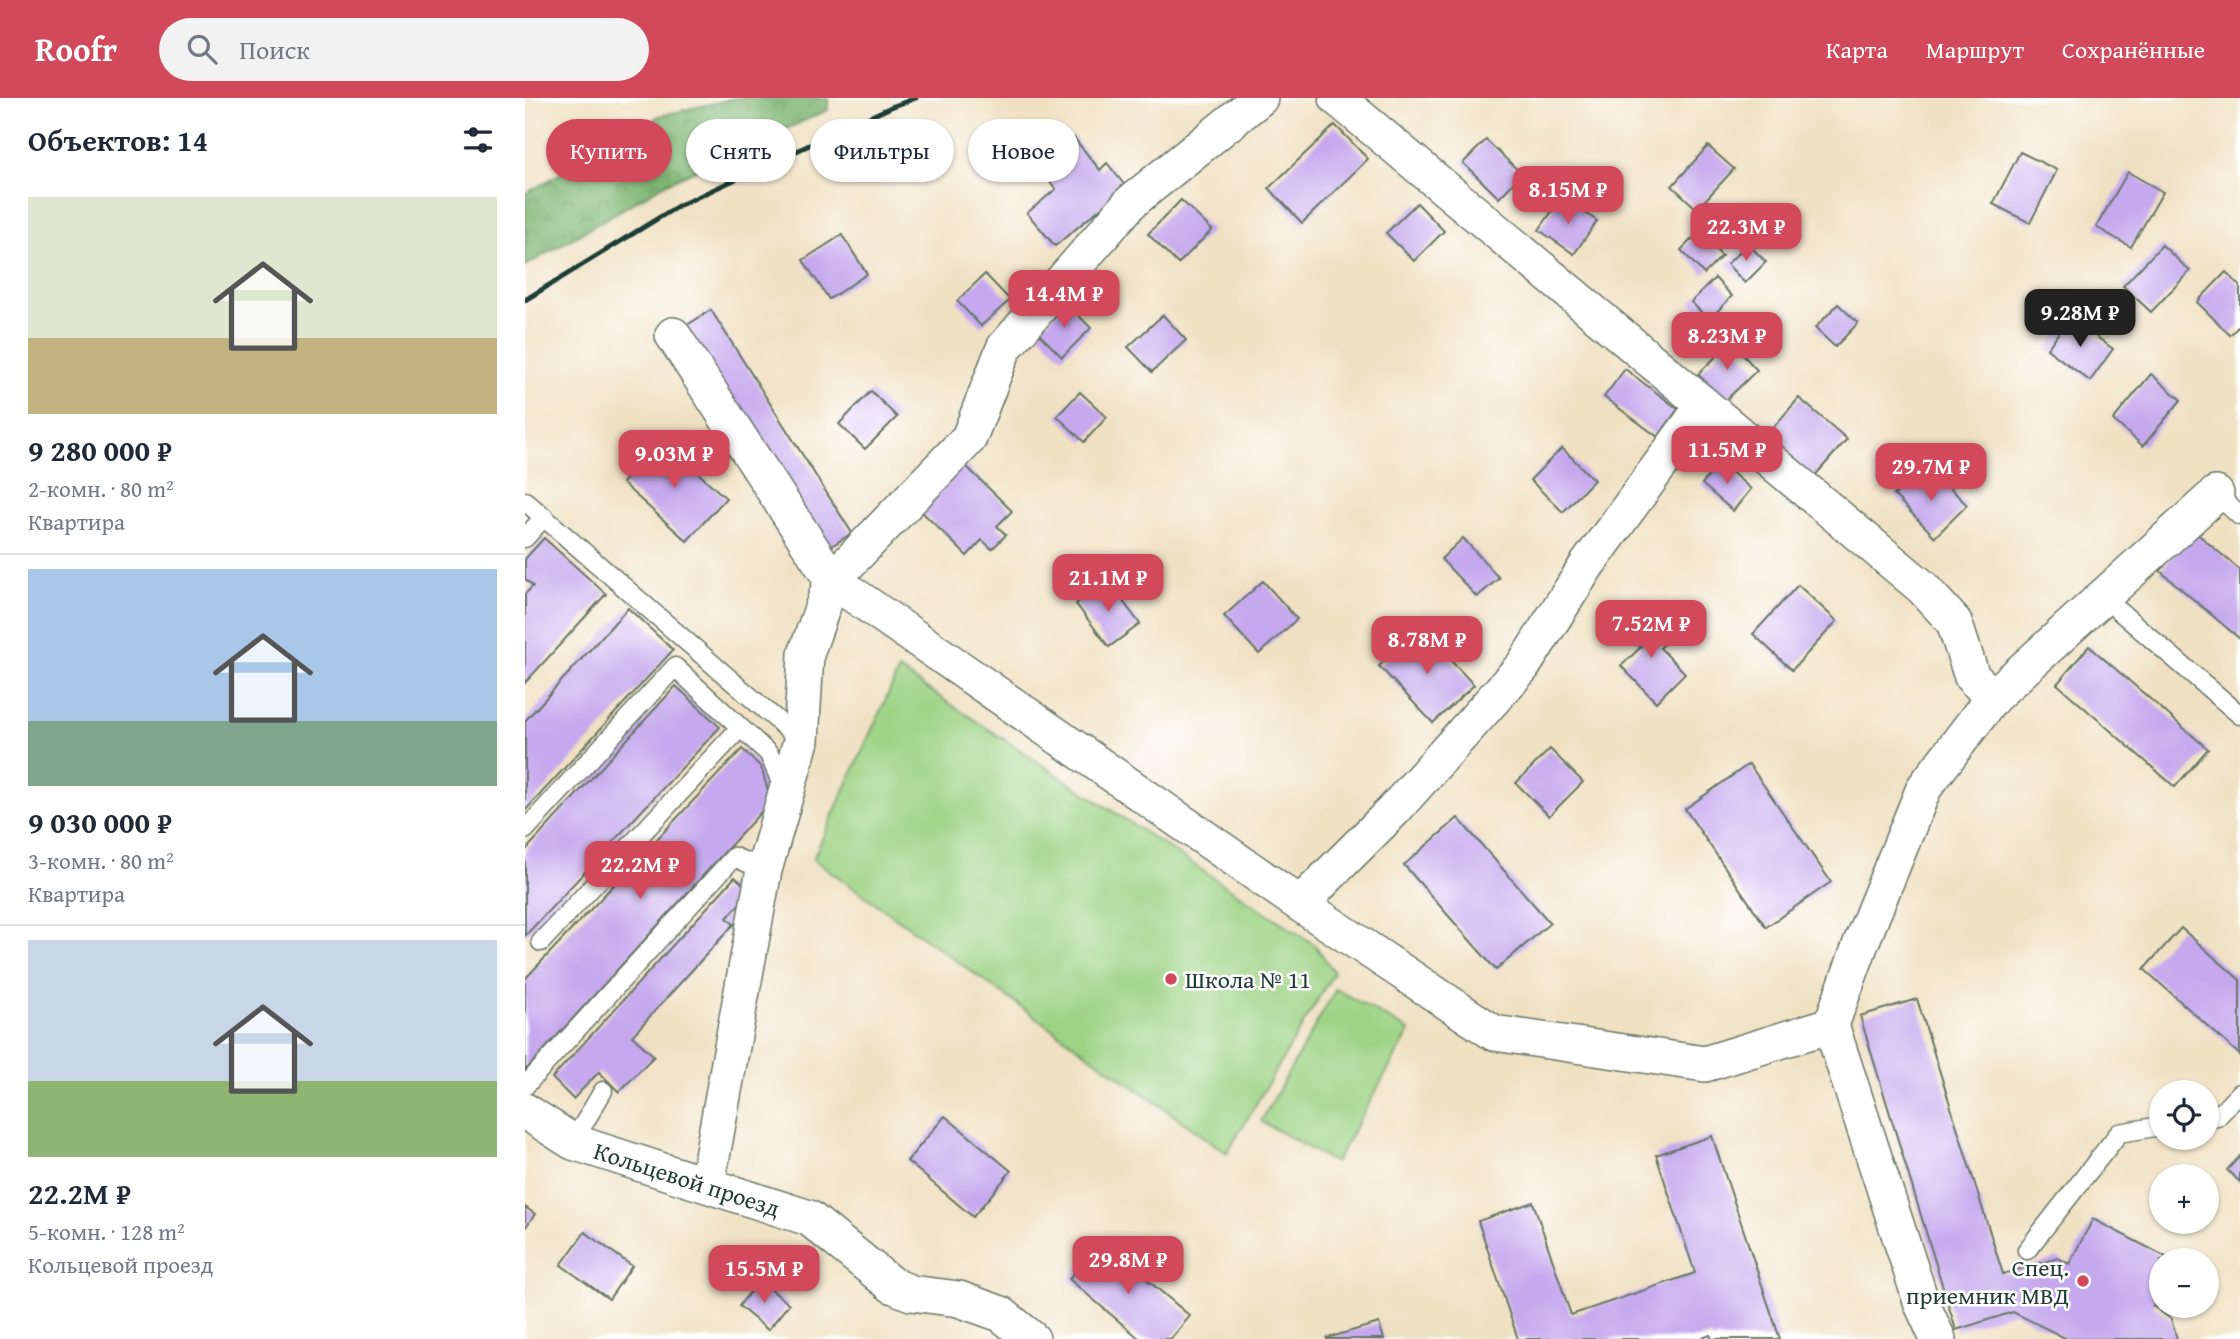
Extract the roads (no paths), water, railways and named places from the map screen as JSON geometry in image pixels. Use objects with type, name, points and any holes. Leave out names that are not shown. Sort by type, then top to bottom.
[{"type":"street","points":[[707,1184],[764,870],[801,741],[806,654],[832,580],[969,438],[1003,348],[1131,202],[1260,98]]},
{"type":"street","points":[[1337,98],[1922,587],[1954,622],[1972,677],[1993,697]]},
{"type":"street","points":[[673,335],[832,580],[1300,904],[1494,1033],[1705,1064],[1831,1025]]},
{"type":"street","points":[[1300,904],[1393,811],[1523,666],[1587,565],[1704,405]]},
{"type":"street","points":[[1938,1339],[1922,1304],[1831,1025],[1924,788],[1993,697],[2103,597],[2228,505]]},
{"type":"street","name":"Кольцевой проезд","points":[[525,1111],[573,1142],[809,1218],[892,1284],[911,1293],[959,1299],[1001,1314],[1032,1339]]},
{"type":"lane","points":[[525,500],[801,741]]},
{"type":"lane","points":[[525,538],[544,517]]},
{"type":"lane","points":[[2103,597],[2240,715]]},
{"type":"lane","points":[[525,830],[675,667],[769,754],[785,793]]},
{"type":"lane","points":[[541,942],[740,728]]},
{"type":"lane","points":[[525,1086],[734,857],[764,870]]},
{"type":"lane","points":[[573,1142],[603,1091]]},
{"type":"lane","points":[[2219,1115],[2240,1093]]},
{"type":"lane","points":[[2027,1250],[2119,1133],[2149,1128]]},
{"type":"railway","points":[[525,300],[678,206],[891,107],[916,98]]},
{"type":"place","name":"Школа № 11","points":[[1171,979]]},
{"type":"place","name":"Спец. приемник МВД","points":[[2083,1281]]}]
